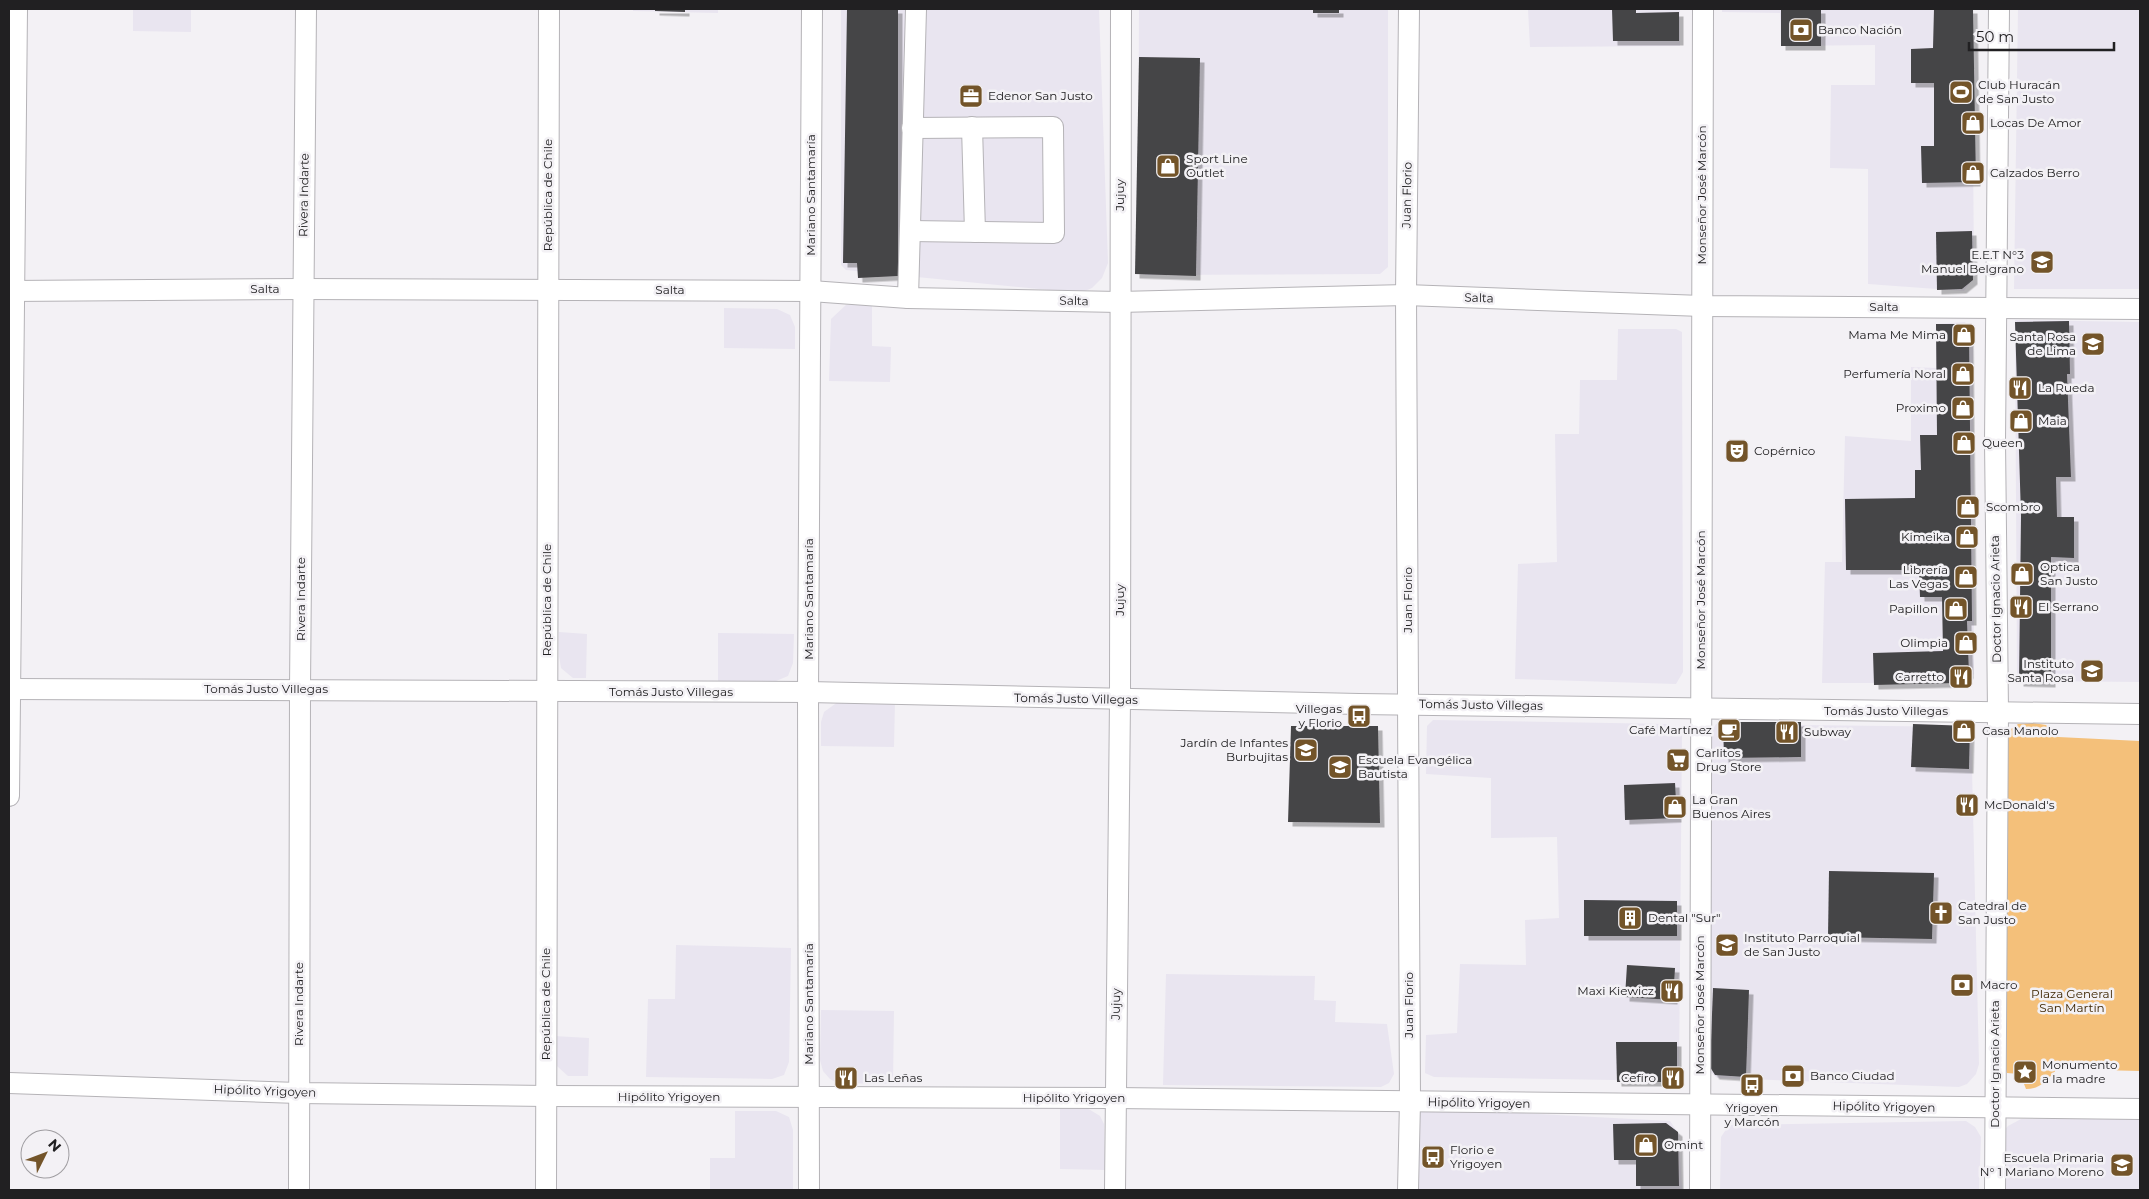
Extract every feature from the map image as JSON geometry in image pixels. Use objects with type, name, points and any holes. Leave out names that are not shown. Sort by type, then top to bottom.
[{"type":"street","points":[[9,796],[12,291],[17,9]]},
{"type":"street","name":"Rivera Indarte","points":[[299,1190],[302,289],[306,9]]},
{"type":"street","name":"República de Chile","points":[[546,1190],[549,9]]},
{"type":"street","name":"Mariano Santamaría","points":[[809,1190],[808,692],[812,9]]},
{"type":"street","points":[[908,298],[916,9]]},
{"type":"street","name":"Jujuy","points":[[1115,1190],[1120,700],[1119,302],[1121,9]]},
{"type":"street","name":"Juan Florio","points":[[1408,9],[1406,295],[1410,1102],[1408,1190]]},
{"type":"street","name":"Monseñor José Marcón","points":[[1700,1190],[1703,9]]},
{"type":"street","name":"Doctor Ignacio Arieta","points":[[1995,1190],[1998,711],[1995,450],[1999,9]]},
{"type":"street","points":[[910,231],[1054,233],[1053,126],[912,128]]},
{"type":"street","points":[[972,127],[975,232]]},
{"type":"street","name":"Salta","points":[[12,291],[302,289],[811,291],[908,298],[1119,302],[1406,295],[1702,306],[2140,309]]},
{"type":"street","name":"Tomás Justo Villegas","points":[[11,689],[300,688],[547,692],[808,692],[1120,700],[1701,710],[1998,711],[2140,714]]},
{"type":"street","name":"Hipólito Yrigoyen","points":[[9,1083],[298,1092],[546,1096],[1115,1098],[2140,1108]]},
{"type":"shaded area","points":[[133,9],[191,9],[191,32],[133,31]]},
{"type":"shaded area","points":[[471,9],[471,10],[386,10]]},
{"type":"shaded area","points":[[633,9],[718,9],[718,13],[633,11]]},
{"type":"shaded area","name":"Edenor San Justo","points":[[841,9],[1099,9],[1108,263],[1102,278],[1092,288],[1080,293],[846,270],[841,265]]},
{"type":"shaded area","points":[[1139,9],[1388,9],[1388,267],[1380,274],[1145,275],[1138,273]]},
{"type":"shaded area","points":[[1528,9],[1680,9],[1680,46],[1530,47]]},
{"type":"shaded area","points":[[1722,9],[1972,9],[1974,276],[1964,291],[1868,284],[1868,169],[1830,168],[1831,85],[1875,85],[1875,45],[1781,46],[1780,13],[1722,12]]},
{"type":"shaded area","points":[[2018,9],[2140,9],[2140,289],[2014,289]]},
{"type":"shaded area","points":[[872,304],[872,346],[891,347],[890,382],[829,381],[831,319],[846,305]]},
{"type":"shaded area","points":[[724,308],[777,309],[790,315],[795,327],[795,349],[724,348]]},
{"type":"shaded area","points":[[2015,320],[2140,322],[2140,682],[2028,681],[2017,675]]},
{"type":"shaded area","points":[[1965,322],[1973,334],[1974,674],[1963,683],[1822,683],[1825,562],[1842,562],[1845,436],[1911,441],[1911,367],[1936,368],[1936,324]]},
{"type":"shaded area","points":[[1618,329],[1676,329],[1682,332],[1683,672],[1676,684],[1515,679],[1518,564],[1557,562],[1555,434],[1579,434],[1580,380],[1617,380]]},
{"type":"shaded area","points":[[559,632],[587,634],[586,678],[573,678],[561,668]]},
{"type":"shaded area","points":[[718,633],[794,634],[793,663],[788,676],[776,681],[718,681]]},
{"type":"shaded area","points":[[842,699],[895,700],[894,747],[821,746],[821,722],[824,712]]},
{"type":"shaded area","points":[[1433,720],[1668,724],[1682,734],[1679,1073],[1671,1081],[1434,1077],[1425,1073],[1426,1035],[1457,1033],[1460,964],[1526,965],[1525,920],[1559,918],[1557,837],[1491,838],[1491,778],[1426,774],[1427,726]]},
{"type":"shaded area","points":[[1716,724],[1971,727],[1979,1064],[1976,1074],[1967,1084],[1959,1087],[1717,1078],[1709,1071],[1711,733]]},
{"type":"shaded area","points":[[676,945],[791,948],[789,1062],[784,1075],[772,1079],[646,1077],[648,999],[675,999]]},
{"type":"shaded area","points":[[1166,974],[1315,976],[1314,1000],[1336,1001],[1335,1022],[1387,1024],[1394,1074],[1389,1083],[1381,1087],[1163,1085]]},
{"type":"shaded area","points":[[821,1010],[894,1011],[893,1084],[837,1083],[830,1079],[823,1071],[820,1060]]},
{"type":"shaded area","points":[[554,1036],[589,1038],[588,1076],[568,1076],[557,1066],[554,1055]]},
{"type":"shaded area","points":[[1060,1108],[1087,1108],[1100,1116],[1104,1124],[1105,1170],[1060,1169]]},
{"type":"shaded area","points":[[1426,1108],[1670,1121],[1679,1134],[1682,1190],[1416,1190],[1419,1114]]},
{"type":"shaded area","points":[[735,1111],[776,1111],[789,1117],[793,1130],[793,1190],[710,1190],[710,1158],[735,1158]]},
{"type":"shaded area","points":[[2140,1118],[2140,1190],[2002,1190],[2001,1134],[2008,1126],[2021,1119]]},
{"type":"shaded area","points":[[1966,1121],[1975,1127],[1981,1137],[1979,1190],[1720,1190],[1721,1137],[1729,1125]]},
{"type":"green space","name":"Plaza General San Martín","points":[[2033,723],[2046,725],[2058,737],[2140,741],[2140,1071],[2057,1069],[2040,1086],[2026,1089],[2020,1074],[2007,1073],[2003,1060],[2007,732],[2018,724]]},
{"type":"building","points":[[655,9],[685,9],[685,12],[655,11]]},
{"type":"building","points":[[847,9],[898,9],[898,276],[858,278],[857,263],[843,263]]},
{"type":"building","points":[[1313,9],[1339,9],[1339,13],[1313,13]]},
{"type":"building","points":[[1612,9],[1636,9],[1636,13],[1679,12],[1679,41],[1613,41]]},
{"type":"building","name":"Banco Nación","points":[[1781,9],[1821,9],[1821,46],[1781,46]]},
{"type":"building","points":[[1934,9],[1973,9],[1976,182],[1922,183],[1921,146],[1934,146],[1934,83],[1911,83],[1911,49],[1933,48]]},
{"type":"building","name":"Sport Line Outlet","points":[[1139,57],[1200,58],[1196,276],[1135,274]]},
{"type":"building","points":[[1972,231],[1973,280],[1962,289],[1937,290],[1936,232]]},
{"type":"building","points":[[2069,321],[2070,374],[2067,374],[2071,477],[2056,477],[2057,517],[2074,517],[2074,558],[2051,557],[2051,683],[2019,682],[2021,516],[2015,322]]},
{"type":"building","points":[[1936,324],[1961,324],[1969,331],[1972,621],[1967,621],[1969,674],[1958,683],[1874,685],[1873,653],[1943,651],[1942,597],[1920,597],[1919,570],[1846,570],[1845,499],[1915,498],[1915,470],[1921,470],[1920,435],[1937,435]]},
{"type":"building","points":[[1723,722],[1801,722],[1801,757],[1724,758]]},
{"type":"building","points":[[1913,724],[1970,726],[1969,769],[1911,767]]},
{"type":"building","points":[[1291,726],[1378,726],[1380,823],[1288,822]]},
{"type":"building","points":[[1675,783],[1677,818],[1625,820],[1624,785]]},
{"type":"building","name":"Catedral de San Justo","points":[[1829,871],[1934,873],[1932,939],[1828,937]]},
{"type":"building","name":"Dental \"Sur\"","points":[[1584,900],[1677,901],[1677,936],[1584,936]]},
{"type":"building","points":[[1627,965],[1675,968],[1673,1000],[1625,997]]},
{"type":"building","points":[[1713,988],[1749,990],[1746,1077],[1715,1075],[1710,1067]]},
{"type":"building","points":[[1616,1042],[1677,1042],[1677,1082],[1617,1082]]},
{"type":"building","name":"Omint","points":[[1666,1123],[1678,1132],[1679,1186],[1636,1186],[1636,1160],[1614,1160],[1613,1124]]},
{"type":"place","name":"Banco Nación","points":[[1801,30]]},
{"type":"place","name":"Club Huracán de San Justo","points":[[1961,92]]},
{"type":"place","name":"Edenor San Justo","points":[[971,96]]},
{"type":"place","name":"Locas De Amor","points":[[1973,123]]},
{"type":"place","name":"Sport Line Outlet","points":[[1168,166]]},
{"type":"place","name":"Calzados Berro","points":[[1973,173]]},
{"type":"place","name":"E.E.T N°3 Manuel Belgrano","points":[[2042,262]]},
{"type":"place","name":"Mama Me Mima","points":[[1964,335]]},
{"type":"place","name":"Santa Rosa de Lima","points":[[2093,344]]},
{"type":"place","name":"Perfumería Noral","points":[[1963,374]]},
{"type":"place","name":"La Rueda","points":[[2020,388]]},
{"type":"place","name":"Proximo","points":[[1963,408]]},
{"type":"place","name":"Maia","points":[[2021,421]]},
{"type":"place","name":"Queen","points":[[1964,443]]},
{"type":"place","name":"Copérnico","points":[[1737,451]]},
{"type":"place","name":"Scombro","points":[[1968,507]]},
{"type":"place","name":"Kimeika","points":[[1967,537]]},
{"type":"place","name":"Optica San Justo","points":[[2022,574]]},
{"type":"place","name":"Librería Las Vegas","points":[[1966,577]]},
{"type":"place","name":"El Serrano","points":[[2021,607]]},
{"type":"place","name":"Papillon","points":[[1956,609]]},
{"type":"place","name":"Olimpia","points":[[1966,643]]},
{"type":"place","name":"Instituto Santa Rosa","points":[[2092,671]]},
{"type":"place","name":"Carretto","points":[[1961,677]]},
{"type":"place","name":"Villegas y Florio","points":[[1359,716]]},
{"type":"place","name":"Café Martínez","points":[[1729,730]]},
{"type":"place","name":"Casa Manolo","points":[[1964,731]]},
{"type":"place","name":"Subway","points":[[1787,732]]},
{"type":"place","name":"Jardín de Infantes Burbujitas","points":[[1306,750]]},
{"type":"place","name":"Carlitos Drug Store","points":[[1678,760]]},
{"type":"place","name":"Escuela Evangélica Bautista","points":[[1340,767]]},
{"type":"place","name":"McDonald's","points":[[1967,805]]},
{"type":"place","name":"La Gran Buenos Aires","points":[[1675,807]]},
{"type":"place","name":"Catedral de San Justo","points":[[1941,913]]},
{"type":"place","name":"Dental \"Sur\"","points":[[1630,918]]},
{"type":"place","name":"Instituto Parroquial de San Justo","points":[[1727,945]]},
{"type":"place","name":"Macro","points":[[1962,985]]},
{"type":"place","name":"Maxi Kiewicz","points":[[1672,991]]},
{"type":"place","name":"Monumento a la madre","points":[[2025,1072]]},
{"type":"place","name":"Banco Ciudad","points":[[1793,1076]]},
{"type":"place","name":"Las Leñas","points":[[846,1078]]},
{"type":"place","name":"Cefiro","points":[[1673,1078]]},
{"type":"place","name":"Yrigoyen y Marcón","points":[[1752,1085]]},
{"type":"place","name":"Omint","points":[[1646,1145]]},
{"type":"place","name":"Florio e Yrigoyen","points":[[1433,1157]]},
{"type":"place","name":"Escuela Primaria N° 1 Mariano Moreno","points":[[2122,1165]]}]
